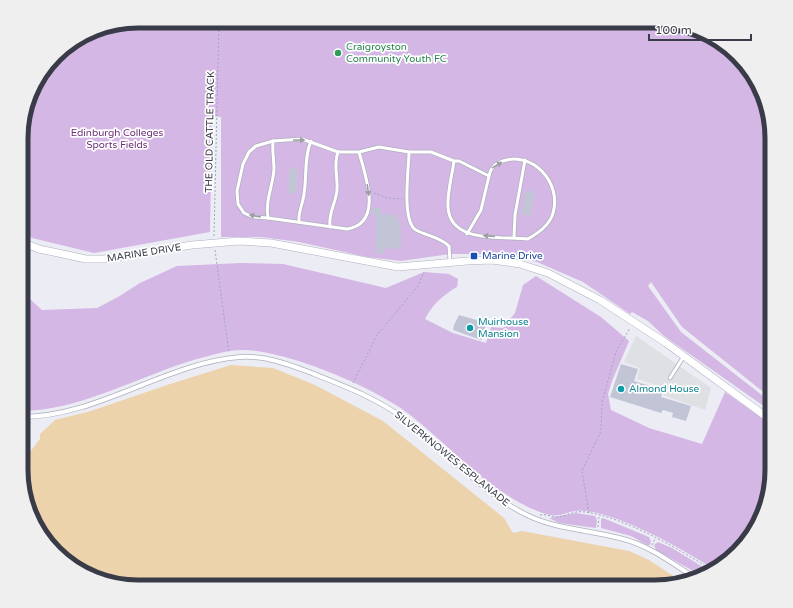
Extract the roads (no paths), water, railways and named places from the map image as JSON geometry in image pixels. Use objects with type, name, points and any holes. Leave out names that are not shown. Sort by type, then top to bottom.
[{"type":"street","name":"MARINE DRIVE","points":[[28,244],[66,256],[104,260],[214,243],[239,241],[271,243],[398,267],[492,260],[520,264],[548,273],[600,300],[684,356],[765,416]]},
{"type":"street","name":"SILVERKNOWES ESPLANADE","points":[[28,416],[53,414],[109,398],[172,374],[210,362],[241,357],[259,358],[289,364],[375,400],[402,417],[469,475],[508,505],[528,516],[548,524],[624,539],[637,544],[689,574]]},
{"type":"lane","points":[[359,152],[370,191],[369,211],[360,224],[347,229],[253,217],[244,213],[238,204],[237,191],[243,164],[249,152],[256,146],[274,141],[302,139],[338,152],[359,152],[379,147],[409,152],[431,152],[454,161],[459,161],[489,176]]},
{"type":"lane","points":[[268,218],[267,198],[271,187],[274,168],[272,153],[274,141]]},
{"type":"lane","points":[[299,222],[298,213],[304,195],[307,151],[311,141]]},
{"type":"lane","points":[[330,227],[329,218],[337,189],[335,161],[338,152]]},
{"type":"lane","points":[[409,152],[407,199],[408,220],[411,226],[416,230],[444,241],[449,246],[450,262]]},
{"type":"lane","points":[[454,161],[448,207],[450,219],[457,228],[467,234],[528,239],[548,223],[553,213],[555,200],[553,187],[544,171],[525,160],[512,158],[496,164],[490,170],[481,210],[467,234]]},
{"type":"lane","points":[[514,237],[515,215],[525,160]]},
{"type":"lane","points":[[670,378],[684,356]]},
{"type":"place","name":"Craigroyston Community Youth FC","points":[[338,53]]},
{"type":"place","name":"Marine Drive","points":[[474,256]]},
{"type":"place","name":"Muirhouse Mansion","points":[[470,328]]},
{"type":"place","name":"Almond House","points":[[621,389]]},
{"type":"park label","name":"Edinburgh Colleges Sports Fields","points":[[117,138]]}]
